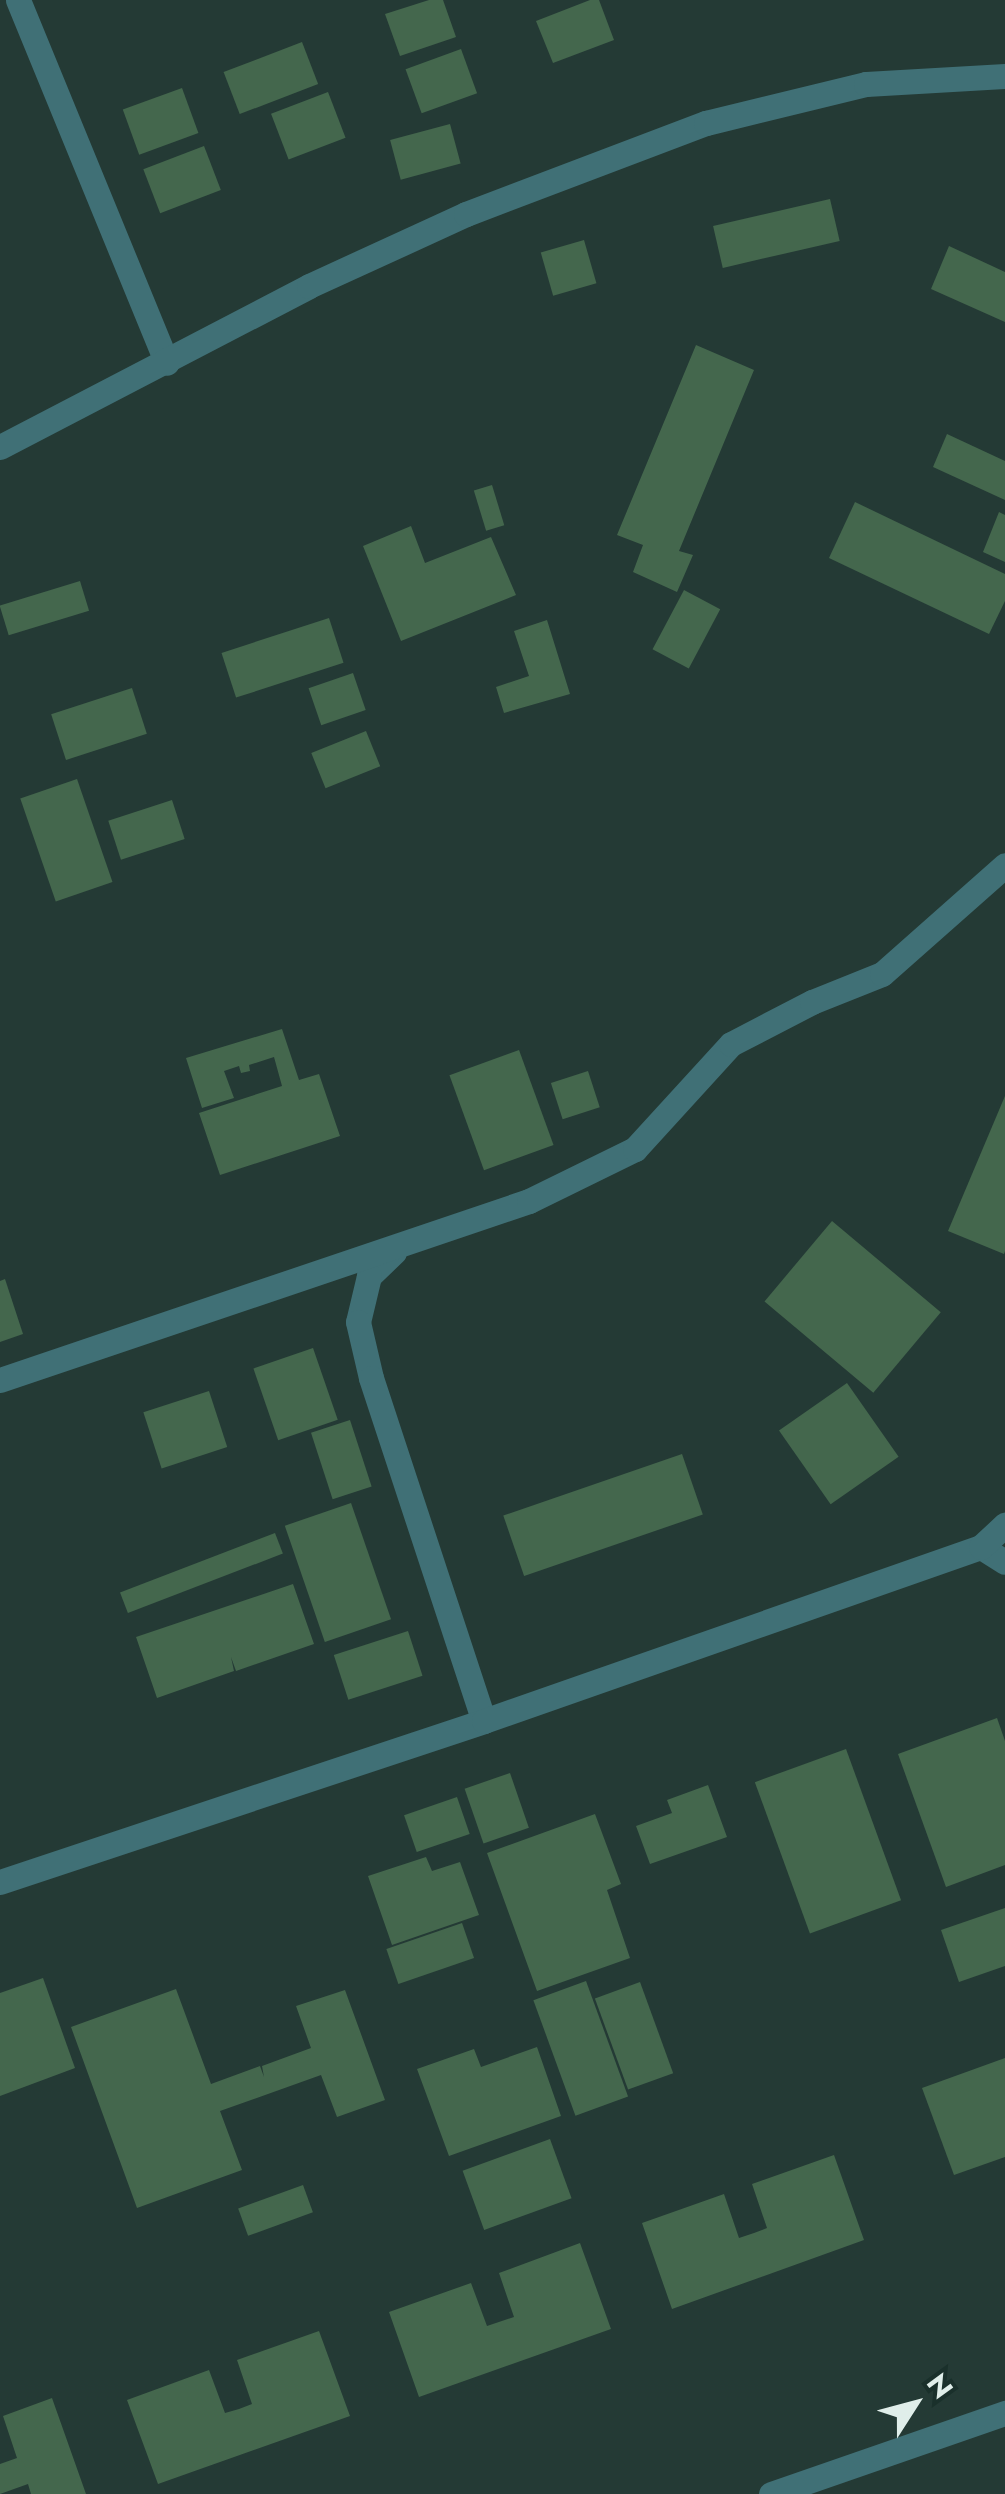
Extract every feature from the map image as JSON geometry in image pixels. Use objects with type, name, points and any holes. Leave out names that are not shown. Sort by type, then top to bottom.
[{"type":"street","points":[[18,0],[167,363]]},
{"type":"street","points":[[0,447],[309,286],[466,214],[706,123],[866,84],[1005,76]]},
{"type":"street","points":[[0,1380],[529,1202],[635,1149],[731,1044],[812,1002],[882,974],[1005,866]]},
{"type":"street","points":[[401,1245],[369,1276],[358,1322],[372,1378],[484,1721]]},
{"type":"street","points":[[0,1882],[484,1721],[980,1547],[1005,1525]]},
{"type":"street","points":[[980,1547],[1005,1562]]},
{"type":"street","points":[[771,2494],[1005,2413]]},
{"type":"building","points":[[429,0],[443,0],[456,37],[400,56],[385,14]]},
{"type":"building","points":[[599,0],[614,40],[553,63],[536,21]]},
{"type":"building","points":[[302,42],[318,84],[240,114],[224,72]]},
{"type":"building","points":[[461,49],[477,93],[422,113],[406,69]]},
{"type":"building","points":[[182,88],[198,133],[139,155],[123,110]]},
{"type":"building","points":[[328,92],[346,138],[289,160],[271,114]]},
{"type":"building","points":[[450,124],[461,164],[401,180],[390,140]]},
{"type":"building","points":[[204,146],[221,190],[160,213],[143,169]]},
{"type":"building","points":[[830,199],[840,241],[723,268],[713,226]]},
{"type":"building","points":[[584,240],[596,283],[553,296],[541,252]]},
{"type":"building","points":[[949,246],[1005,272],[1005,322],[931,289]]},
{"type":"building","points":[[696,345],[754,370],[679,551],[693,555],[677,592],[633,572],[643,545],[617,535]]},
{"type":"building","points":[[947,434],[1005,461],[1005,500],[933,467]]},
{"type":"building","points":[[492,485],[504,525],[486,531],[474,491]]},
{"type":"building","points":[[855,502],[1005,574],[1005,601],[989,634],[829,558]]},
{"type":"building","points":[[999,512],[1005,515],[1005,562],[983,552]]},
{"type":"building","points":[[411,526],[425,563],[491,537],[516,595],[401,641],[363,546]]},
{"type":"building","points":[[80,581],[89,611],[9,635],[0,605]]},
{"type":"building","points":[[684,590],[720,609],[689,668],[653,649]]},
{"type":"building","points":[[329,618],[344,663],[236,698],[222,653]]},
{"type":"building","points":[[547,620],[570,694],[504,713],[496,687],[529,676],[514,631]]},
{"type":"building","points":[[353,673],[366,710],[321,725],[309,688]]},
{"type":"building","points":[[132,688],[147,734],[66,760],[51,714]]},
{"type":"building","points":[[366,731],[380,766],[326,788],[311,753]]},
{"type":"building","points":[[77,779],[112,882],[56,902],[20,799]]},
{"type":"building","points":[[172,800],[185,839],[121,860],[108,821]]},
{"type":"building","points":[[282,1029],[299,1080],[319,1074],[340,1136],[220,1175],[199,1113],[282,1086],[274,1057],[249,1065],[250,1071],[241,1073],[239,1066],[224,1071],[234,1098],[202,1108],[186,1058]]},
{"type":"building","points":[[519,1050],[554,1145],[484,1170],[449,1075]]},
{"type":"building","points":[[588,1071],[600,1107],[563,1119],[551,1083]]},
{"type":"building","points":[[1005,1096],[1005,1251],[1004,1254],[948,1231]]},
{"type":"building","points":[[832,1221],[941,1312],[873,1393],[765,1301]]},
{"type":"building","points":[[5,1279],[23,1334],[0,1342],[0,1281]]},
{"type":"building","points":[[313,1348],[338,1420],[278,1440],[253,1369]]},
{"type":"building","points":[[847,1383],[899,1457],[831,1504],[779,1431]]},
{"type":"building","points":[[209,1391],[227,1447],[162,1468],[143,1412]]},
{"type":"building","points":[[350,1420],[372,1487],[333,1499],[311,1433]]},
{"type":"building","points":[[682,1454],[703,1515],[524,1576],[503,1516]]},
{"type":"building","points":[[351,1503],[391,1619],[325,1642],[285,1526]]},
{"type":"building","points":[[275,1533],[283,1554],[128,1613],[120,1592]]},
{"type":"building","points":[[293,1584],[314,1644],[236,1671],[231,1657],[234,1671],[157,1698],[136,1637]]},
{"type":"building","points":[[408,1631],[423,1676],[348,1700],[334,1655]]},
{"type":"building","points":[[997,1718],[1005,1741],[1005,1865],[946,1887],[898,1754]]},
{"type":"building","points":[[846,1749],[901,1900],[810,1933],[755,1782]]},
{"type":"building","points":[[510,1773],[529,1828],[483,1843],[465,1789]]},
{"type":"building","points":[[708,1785],[727,1837],[650,1864],[636,1826],[672,1813],[667,1800]]},
{"type":"building","points":[[457,1797],[470,1834],[417,1852],[404,1815]]},
{"type":"building","points":[[595,1814],[621,1884],[607,1890],[630,1958],[537,1991],[487,1853]]},
{"type":"building","points":[[426,1857],[432,1871],[460,1862],[479,1915],[392,1945],[368,1876]]},
{"type":"building","points":[[1005,1908],[1005,1966],[959,1982],[941,1930]]},
{"type":"building","points":[[462,1923],[474,1958],[398,1984],[386,1949]]},
{"type":"building","points":[[43,1978],[75,2068],[0,2096],[0,1993]]},
{"type":"building","points":[[586,1981],[628,2097],[575,2116],[533,2000]]},
{"type":"building","points":[[640,1982],[673,2073],[628,2090],[595,1998]]},
{"type":"building","points":[[176,1989],[211,2084],[260,2066],[264,2077],[262,2066],[311,2048],[296,2006],[345,1990],[385,2100],[337,2117],[321,2075],[220,2111],[242,2170],[137,2208],[71,2027]]},
{"type":"building","points":[[537,2047],[561,2116],[449,2156],[417,2069],[474,2049],[481,2067]]},
{"type":"building","points":[[1005,2058],[1005,2157],[954,2175],[922,2088]]},
{"type":"building","points":[[550,2139],[572,2198],[484,2230],[463,2171]]},
{"type":"building","points":[[834,2155],[864,2240],[672,2309],[642,2223],[724,2194],[739,2238],[754,2233],[767,2228],[752,2184]]},
{"type":"building","points":[[303,2185],[313,2212],[248,2236],[238,2209]]},
{"type":"building","points":[[580,2243],[611,2329],[419,2397],[389,2312],[471,2283],[487,2326],[514,2317],[499,2273]]},
{"type":"building","points":[[319,2331],[350,2416],[158,2484],[127,2400],[209,2370],[225,2413],[239,2409],[252,2404],[237,2360]]},
{"type":"building","points":[[52,2398],[86,2494],[31,2494],[28,2484],[0,2494],[0,2464],[17,2458],[3,2416]]}]
